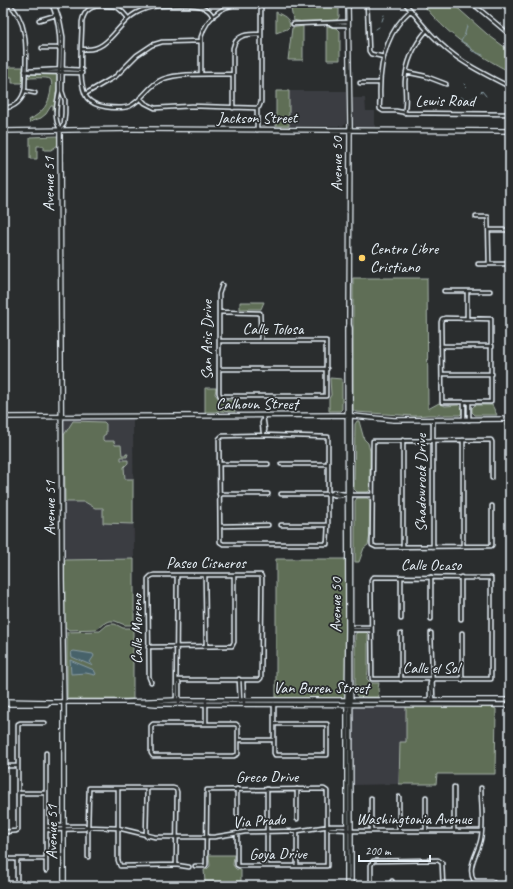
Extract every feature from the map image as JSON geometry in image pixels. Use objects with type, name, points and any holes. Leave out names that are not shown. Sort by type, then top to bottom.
[{"type":"street","points":[[3,108],[12,107],[17,104],[23,97],[25,91],[26,39],[23,26],[18,15],[8,3]]},
{"type":"street","points":[[51,3],[56,15],[59,33],[60,48],[61,71],[62,91],[65,100],[64,124],[60,129],[57,124],[56,113],[61,71],[62,32],[59,16],[54,3]]},
{"type":"street","points":[[201,74],[201,41],[203,32],[213,17],[220,10],[230,5],[238,3],[252,3]]},
{"type":"street","points":[[256,3],[261,6],[261,102],[260,106],[257,108],[257,130]]},
{"type":"street","name":"Avenue 50","points":[[348,3],[349,325],[347,328],[349,416],[348,494],[351,886]]},
{"type":"street","points":[[367,3],[369,51],[371,54],[384,56]]},
{"type":"street","points":[[405,3],[427,30],[448,51],[462,61],[510,87]]},
{"type":"street","points":[[472,3],[510,35]]},
{"type":"street","points":[[128,18],[120,9],[114,6],[101,5],[88,9],[85,12],[83,19],[82,86],[90,101],[111,108],[128,107],[140,98],[155,83],[163,79],[201,74],[233,74]]},
{"type":"street","points":[[82,49],[89,50],[99,47],[128,18],[146,8],[158,5],[197,5],[207,9],[213,17]]},
{"type":"street","points":[[360,83],[380,83],[384,56],[393,34],[411,10]]},
{"type":"street","points":[[39,20],[56,15]]},
{"type":"street","points":[[293,24],[330,24],[333,22],[348,24]]},
{"type":"street","points":[[404,113],[406,72],[413,50],[427,30]]},
{"type":"street","points":[[233,108],[234,42],[240,36],[260,34]]},
{"type":"street","points":[[85,94],[116,76],[137,55],[152,45],[162,42],[201,41]]},
{"type":"street","points":[[42,48],[60,48]]},
{"type":"street","points":[[25,71],[82,71]]},
{"type":"street","points":[[406,72],[425,76],[446,84]]},
{"type":"street","name":"Lewis Road","points":[[380,83],[379,107],[381,111],[396,111],[404,113],[510,114]]},
{"type":"street","points":[[25,91],[36,93]]},
{"type":"street","points":[[140,98],[145,103],[155,108],[192,106],[257,108]]},
{"type":"street","name":"Avenue 51","points":[[60,129],[64,886]]},
{"type":"street","name":"Jackson Street","points":[[3,130],[510,131]]},
{"type":"street","points":[[476,217],[488,217],[489,264]]},
{"type":"street","points":[[489,230],[510,230]]},
{"type":"street","points":[[478,264],[510,264]]},
{"type":"street","name":"San Asis Drive","points":[[222,285],[219,294],[220,396],[326,396],[327,369]]},
{"type":"street","points":[[444,291],[490,291]]},
{"type":"street","points":[[467,291],[467,318]]},
{"type":"street","points":[[219,312],[260,313],[261,341]]},
{"type":"street","points":[[467,318],[491,319],[491,402],[442,402],[442,319],[467,318]]},
{"type":"street","name":"Calle Tolosa","points":[[219,341],[326,341],[327,369]]},
{"type":"street","points":[[442,346],[492,346]]},
{"type":"street","points":[[219,369],[327,369]]},
{"type":"street","points":[[442,374],[492,374]]},
{"type":"street","points":[[464,402],[464,420]]},
{"type":"street","points":[[469,402],[469,420]]},
{"type":"street","name":"Calhoun Street","points":[[3,417],[263,418],[349,416],[394,420],[510,419]]},
{"type":"street","points":[[263,418],[265,430],[263,434]]},
{"type":"street","name":"Shadowrock Drive","points":[[432,420],[433,547]]},
{"type":"street","points":[[263,434],[328,437],[330,494],[327,544],[223,544],[220,542],[220,437],[263,434]]},
{"type":"street","points":[[402,440],[403,547]]},
{"type":"street","points":[[463,440],[463,546]]},
{"type":"street","points":[[492,478],[492,441],[373,441],[373,546],[492,546],[492,506]]},
{"type":"street","points":[[220,464],[268,464]]},
{"type":"street","points":[[281,464],[328,464]]},
{"type":"street","points":[[281,494],[330,494],[334,492],[341,492],[348,494],[372,495]]},
{"type":"street","points":[[219,494],[268,494]]},
{"type":"street","points":[[220,526],[268,525]]},
{"type":"street","points":[[281,525],[328,525]]},
{"type":"street","points":[[176,575],[177,680],[179,683],[178,702]]},
{"type":"street","points":[[205,575],[206,646]]},
{"type":"street","points":[[148,646],[233,645],[234,575]]},
{"type":"street","name":"Paseo Cisneros","points":[[151,576],[261,575],[261,678],[259,680],[243,680]]},
{"type":"street","name":"Calle Moreno","points":[[151,576],[148,579],[148,646],[149,677],[151,682]]},
{"type":"street","points":[[401,577],[401,619]]},
{"type":"street","points":[[431,577],[431,619]]},
{"type":"street","points":[[461,577],[462,619]]},
{"type":"street","name":"Calle Ocaso","points":[[371,629],[372,578],[491,578],[491,679]]},
{"type":"street","points":[[350,629],[371,629]]},
{"type":"street","name":"Calle el Sol","points":[[371,629],[372,679],[491,679]]},
{"type":"street","points":[[431,633],[431,680],[433,684],[431,702]]},
{"type":"street","points":[[462,633],[462,680]]},
{"type":"street","points":[[401,634],[401,680]]},
{"type":"street","points":[[177,680],[243,680],[242,702]]},
{"type":"street","points":[[240,680],[242,702]]},
{"type":"street","name":"Van Buren Street","points":[[3,700],[50,702],[136,701],[349,703],[510,700]]},
{"type":"street","name":"Van Buren Street","points":[[3,704],[39,704],[50,702]]},
{"type":"street","points":[[206,702],[206,724]]},
{"type":"street","points":[[274,702],[274,724],[274,740],[275,756],[327,756],[327,724],[274,724]]},
{"type":"street","name":"Van Buren Street","points":[[431,702],[510,705]]},
{"type":"street","name":"Avenue 50","points":[[346,886],[346,724],[349,703]]},
{"type":"street","points":[[3,832],[18,831],[19,723],[45,722]]},
{"type":"street","points":[[346,724],[348,748],[351,751],[348,755],[347,782]]},
{"type":"street","points":[[152,725],[237,725],[238,740],[237,756],[152,756],[152,725]]},
{"type":"street","points":[[238,740],[274,740]]},
{"type":"street","points":[[46,753],[46,871]]},
{"type":"street","points":[[3,766],[18,766]]},
{"type":"street","points":[[454,787],[454,831]]},
{"type":"street","points":[[88,857],[88,788],[176,789],[176,866]]},
{"type":"street","points":[[118,788],[118,860],[120,866],[189,867]]},
{"type":"street","points":[[146,836],[147,788]]},
{"type":"street","points":[[481,788],[480,844],[473,860],[473,879],[476,882],[491,881],[493,882],[494,886]]},
{"type":"street","points":[[237,789],[237,814]]},
{"type":"street","points":[[267,789],[267,866]]},
{"type":"street","points":[[297,789],[297,819]]},
{"type":"street","name":"Greco Drive","points":[[206,837],[207,790],[327,790],[327,828]]},
{"type":"street","points":[[18,793],[46,793]]},
{"type":"street","points":[[399,797],[399,831]]},
{"type":"street","points":[[426,797],[426,831]]},
{"type":"street","points":[[371,798],[372,831]]},
{"type":"street","name":"Via Prado","points":[[46,828],[84,826],[118,828],[146,836],[176,837],[220,837],[237,833],[297,831],[327,828],[330,826],[351,829]]},
{"type":"street","name":"Goya Drive","points":[[237,833],[237,866],[327,866],[327,828]]},
{"type":"street","name":"Washingtonia Avenue","points":[[347,829],[372,831],[481,831]]},
{"type":"street","points":[[297,831],[297,866]]},
{"type":"street","points":[[196,866],[206,866],[206,837]]},
{"type":"street","points":[[3,859],[46,859]]},
{"type":"street","points":[[17,859],[17,886]]},
{"type":"street","points":[[371,886],[372,862],[438,860],[442,862],[443,886]]},
{"type":"street","points":[[391,886],[392,881]]},
{"type":"shaded area","points":[[289,91],[346,91],[346,124],[343,126],[289,126]]},
{"type":"shaded area","points":[[353,98],[365,98],[366,111],[375,111],[375,127],[355,127],[353,125]]},
{"type":"shaded area","points":[[64,419],[133,419],[134,559],[64,560]]},
{"type":"shaded area","points":[[356,706],[406,706],[406,742],[400,742],[399,784],[353,785],[353,709]]},
{"type":"green space","points":[[290,3],[339,3],[339,17],[337,20],[330,21],[303,22],[293,20]]},
{"type":"green space","points":[[422,3],[452,3],[487,34],[510,51],[510,72],[485,58],[451,34]]},
{"type":"green space","points":[[276,12],[287,19],[290,26],[287,29],[276,33]]},
{"type":"green space","points":[[303,26],[303,60],[288,60],[292,28]]},
{"type":"green space","points":[[327,26],[337,28],[340,31],[340,60],[327,60]]},
{"type":"green space","points":[[3,67],[23,67],[23,83],[12,83],[12,77],[3,77]]},
{"type":"green space","points":[[30,74],[55,74],[58,76],[55,112],[53,110],[53,106],[51,106],[46,114],[30,123],[29,120],[38,114],[47,103],[52,84],[51,80],[48,78],[28,78]]},
{"type":"green space","points":[[276,91],[289,91],[289,126],[276,126]]},
{"type":"green space","points":[[58,136],[58,145],[51,150],[44,150],[44,146],[37,146],[37,159],[30,159],[30,137]]},
{"type":"green space","points":[[353,278],[427,278],[428,409],[439,403],[445,406],[459,405],[462,408],[462,413],[460,415],[414,416],[356,412],[353,410]]},
{"type":"green space","points":[[240,302],[264,302],[261,309],[240,309]]},
{"type":"green space","points":[[330,378],[342,379],[342,409],[340,411],[329,411],[329,399],[331,395]]},
{"type":"green space","points":[[205,388],[216,388],[215,394],[220,400],[235,400],[235,412],[205,412]]},
{"type":"green space","points":[[475,405],[492,405],[497,415],[475,415],[472,412],[472,408]]},
{"type":"green space","points":[[73,421],[104,422],[106,424],[106,434],[103,436],[103,440],[114,441],[115,445],[121,445],[122,455],[128,454],[127,457],[121,457],[121,460],[128,460],[128,463],[124,467],[125,479],[133,479],[133,524],[103,523],[103,508],[95,508],[85,502],[65,502],[64,435]]},
{"type":"green space","points":[[359,421],[364,439],[368,443],[370,451],[370,490],[368,492],[357,492],[354,489],[355,424]]},
{"type":"green space","points":[[506,423],[510,423],[510,562],[506,562]]},
{"type":"green space","points":[[357,498],[367,498],[370,500],[370,535],[368,545],[364,548],[359,562],[355,562],[355,501]]},
{"type":"green space","points":[[134,559],[134,625],[125,625],[115,621],[110,621],[97,629],[69,630],[64,626],[64,560]]},
{"type":"green space","points":[[276,559],[346,559],[346,699],[276,699]]},
{"type":"green space","points":[[115,624],[123,628],[133,628],[133,699],[67,699],[67,632],[100,631],[107,625]]},
{"type":"green space","points":[[357,632],[366,632],[368,634],[367,679],[371,683],[379,683],[379,697],[358,697],[355,693],[355,635]]},
{"type":"green space","points":[[406,706],[489,706],[496,709],[495,774],[437,774],[436,784],[399,784],[400,742],[406,742]]},
{"type":"green space","points":[[209,855],[234,855],[233,865],[236,869],[241,870],[241,882],[205,882],[204,870],[210,866]]},
{"type":"water","points":[[74,651],[93,654],[94,656],[90,662],[93,666],[72,657],[71,652]]},
{"type":"water","points":[[70,660],[94,670],[96,674],[71,674]]},
{"type":"waterway","points":[[444,3],[452,7]]},
{"type":"waterway","points":[[382,21],[384,15]]},
{"type":"waterway","points":[[464,37],[467,26]]},
{"type":"waterway","points":[[463,38],[461,41],[468,45],[472,51],[483,55]]},
{"type":"waterway","points":[[464,84],[467,87]]},
{"type":"waterway","points":[[481,92],[482,91],[486,96]]},
{"type":"waterway","points":[[461,97],[464,99],[473,99],[474,97]]},
{"type":"place","name":"Centro Libre Cristiano","points":[[362,258]]}]
